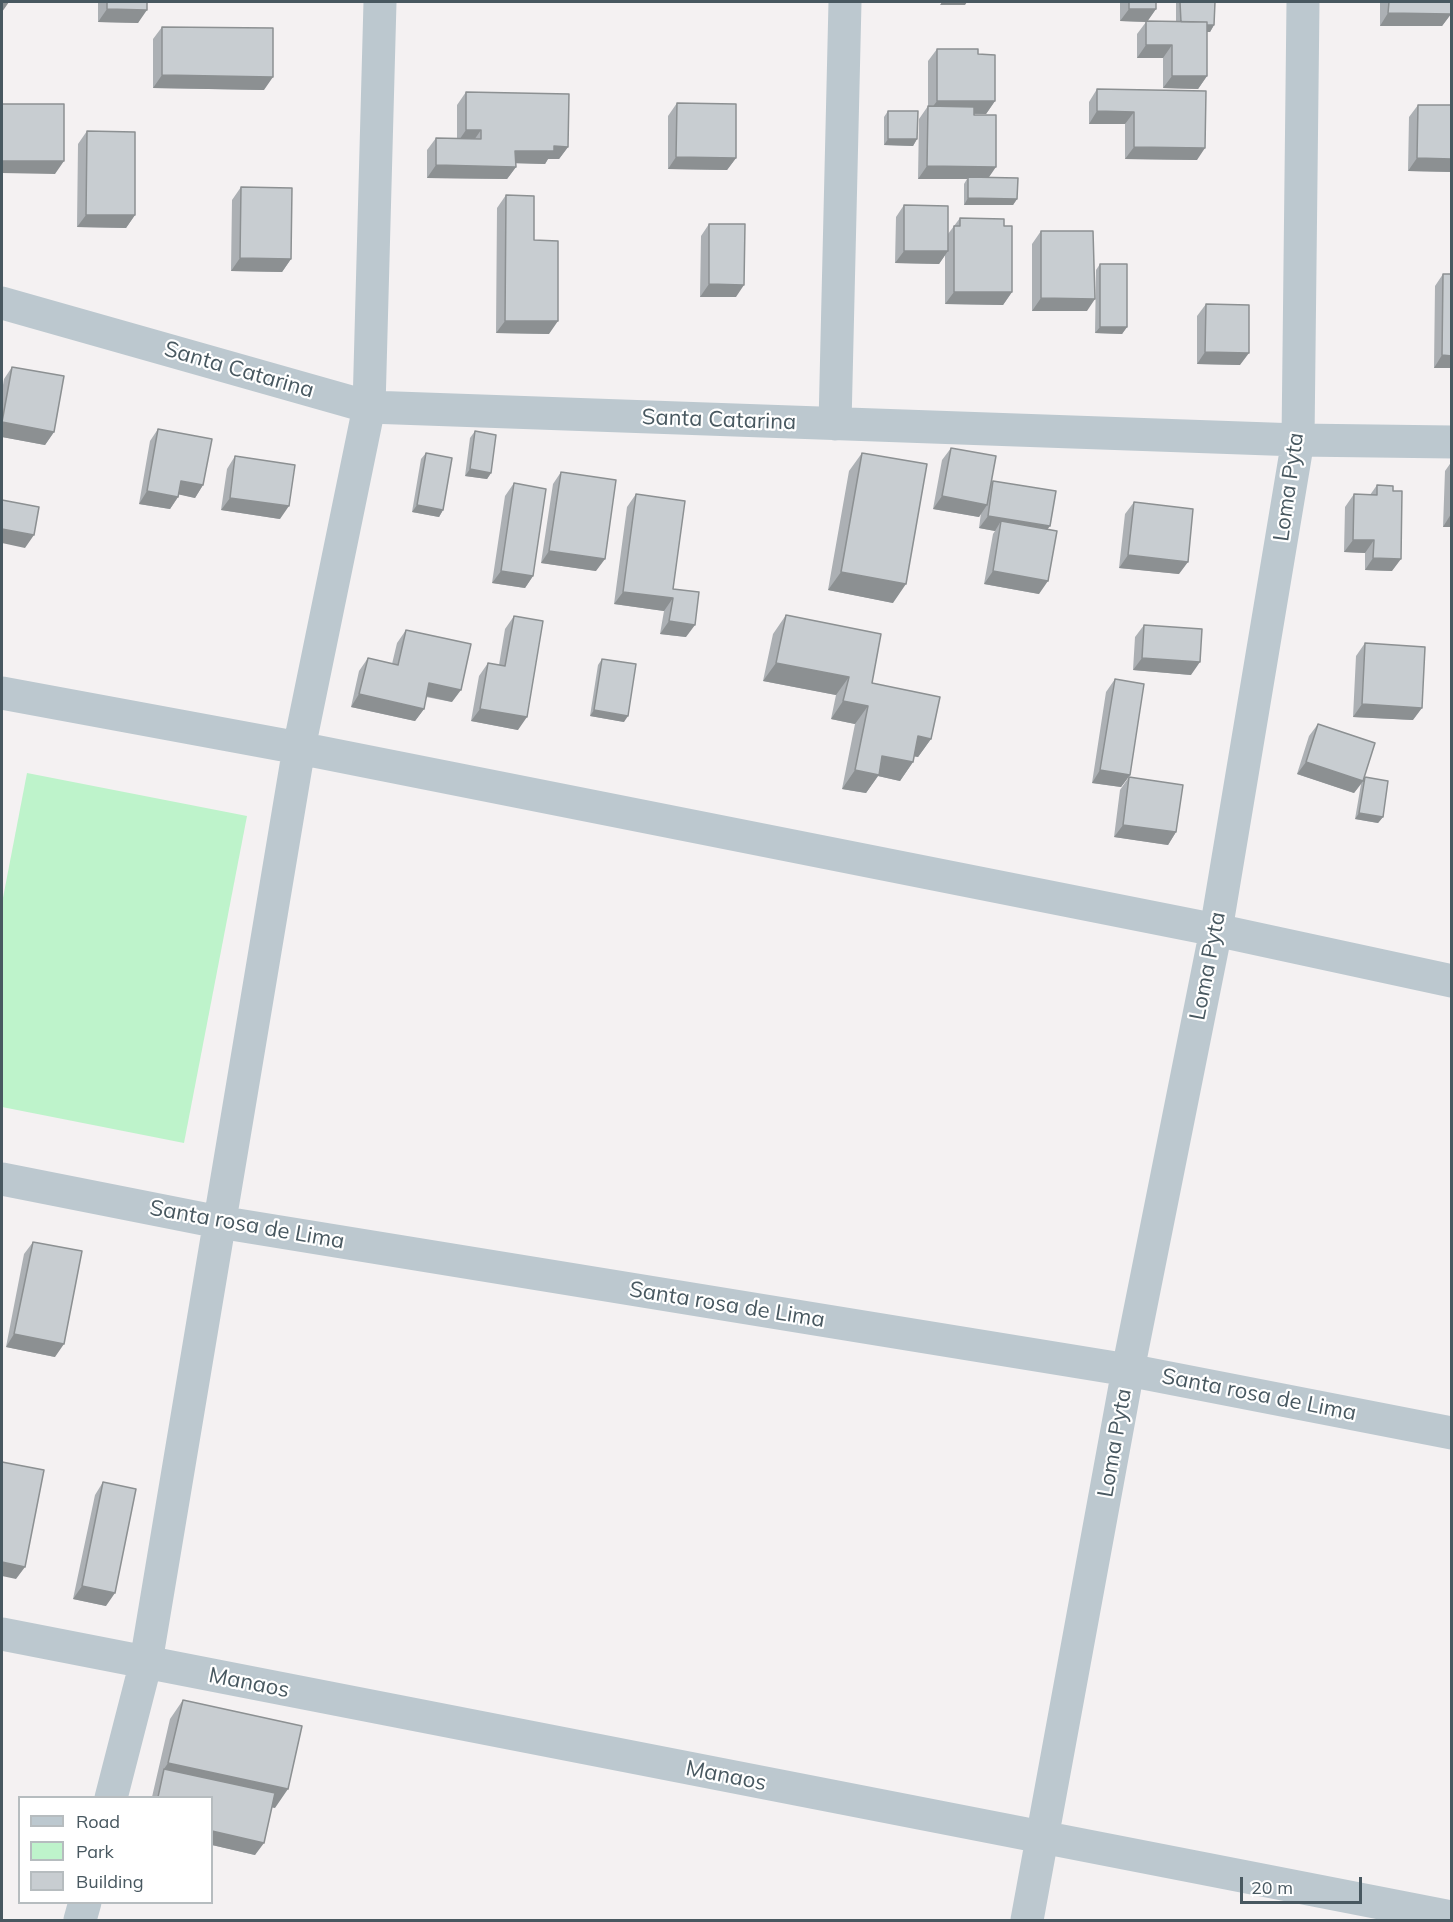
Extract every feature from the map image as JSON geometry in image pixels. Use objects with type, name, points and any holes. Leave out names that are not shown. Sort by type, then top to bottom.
[{"type":"street","points":[[111,1796],[146,1662],[299,748],[369,407],[380,2]]},
{"type":"street","points":[[835,424],[845,2]]},
{"type":"street","name":"Loma Pyta","points":[[1027,1920],[1128,1370],[1216,930],[1298,440],[1303,2]]},
{"type":"street","name":"Santa Catarina","points":[[2,303],[369,407],[1298,440],[1452,442]]},
{"type":"street","points":[[2,693],[299,748],[1216,930],[1452,981]]},
{"type":"street","name":"Santa rosa de Lima","points":[[2,1179],[219,1222],[1128,1370],[1452,1432]]},
{"type":"street","name":"Manaos","points":[[2,1634],[1452,1917]]},
{"type":"street","points":[[80,1920],[84,1904]]},
{"type":"green space","points":[[27,773],[247,816],[184,1143],[2,1107],[2,903]]},
{"type":"building","points":[[107,2],[147,2],[147,10],[107,9]]},
{"type":"building","points":[[1129,2],[1156,2],[1156,9],[1129,9]]},
{"type":"building","points":[[1180,2],[1215,2],[1214,25],[1207,25],[1207,22],[1181,22]]},
{"type":"building","points":[[1389,2],[1451,2],[1451,14],[1388,13]]},
{"type":"building","points":[[1146,21],[1207,22],[1207,76],[1172,76],[1172,45],[1146,45]]},
{"type":"building","points":[[162,27],[273,28],[273,77],[162,75]]},
{"type":"building","points":[[937,49],[978,49],[978,54],[995,55],[995,101],[937,101]]},
{"type":"building","points":[[1097,89],[1206,91],[1205,148],[1134,147],[1134,112],[1097,111]]},
{"type":"building","points":[[466,92],[569,94],[568,147],[554,146],[554,151],[515,151],[516,167],[436,165],[436,138],[481,139],[481,130],[466,130]]},
{"type":"building","points":[[677,103],[736,104],[736,158],[676,157]]},
{"type":"building","points":[[2,104],[64,104],[64,161],[2,161]]},
{"type":"building","points":[[1418,105],[1452,105],[1452,159],[1417,158]]},
{"type":"building","points":[[928,106],[974,107],[974,115],[996,115],[996,167],[927,166]]},
{"type":"building","points":[[888,111],[918,111],[917,139],[888,139]]},
{"type":"building","points":[[87,131],[135,132],[135,215],[86,215]]},
{"type":"building","points":[[968,177],[1018,178],[1017,199],[968,198]]},
{"type":"building","points":[[241,187],[292,188],[291,259],[240,258]]},
{"type":"building","points":[[506,195],[534,196],[534,240],[558,241],[558,321],[505,321]]},
{"type":"building","points":[[904,205],[948,206],[948,251],[904,251]]},
{"type":"building","points":[[960,218],[1004,219],[1004,226],[1012,226],[1012,292],[954,292],[954,226],[960,226]]},
{"type":"building","points":[[709,224],[745,224],[744,285],[709,284]]},
{"type":"building","points":[[1041,231],[1093,231],[1095,299],[1041,298]]},
{"type":"building","points":[[1100,264],[1127,264],[1127,327],[1100,327]]},
{"type":"building","points":[[1443,274],[1452,274],[1452,356],[1442,355]]},
{"type":"building","points":[[1206,304],[1249,305],[1249,353],[1205,352]]},
{"type":"building","points":[[12,367],[64,376],[54,432],[2,422]]},
{"type":"building","points":[[158,429],[212,439],[203,485],[181,481],[178,497],[147,491]]},
{"type":"building","points":[[475,431],[496,435],[491,473],[470,469]]},
{"type":"building","points":[[951,448],[996,456],[987,505],[942,496]]},
{"type":"building","points":[[426,453],[452,458],[443,510],[417,505]]},
{"type":"building","points":[[862,453],[927,464],[906,584],[841,572]]},
{"type":"building","points":[[235,456],[295,465],[289,506],[230,498]]},
{"type":"building","points":[[561,472],[616,480],[605,559],[549,551]]},
{"type":"building","points":[[993,481],[1056,491],[1050,526],[988,516]]},
{"type":"building","points":[[514,483],[546,489],[533,576],[501,571]]},
{"type":"building","points":[[1377,485],[1393,486],[1393,491],[1402,491],[1401,559],[1373,558],[1374,540],[1353,540],[1354,494],[1377,495]]},
{"type":"building","points":[[636,494],[685,501],[673,589],[699,592],[695,625],[669,621],[673,598],[623,592]]},
{"type":"building","points":[[2,500],[39,507],[34,535],[2,529]]},
{"type":"building","points":[[1134,502],[1193,509],[1188,562],[1128,555]]},
{"type":"building","points":[[1001,521],[1057,531],[1048,581],[993,571]]},
{"type":"building","points":[[786,615],[881,634],[872,683],[940,697],[931,739],[918,736],[913,762],[882,756],[879,775],[855,770],[868,706],[843,701],[849,677],[776,663]]},
{"type":"building","points":[[514,616],[543,621],[527,717],[480,709],[488,663],[505,666]]},
{"type":"building","points":[[1144,625],[1202,629],[1200,662],[1142,658]]},
{"type":"building","points":[[406,630],[471,644],[461,690],[429,683],[424,709],[359,694],[368,658],[398,665]]},
{"type":"building","points":[[1365,643],[1425,647],[1422,708],[1362,704]]},
{"type":"building","points":[[602,659],[636,664],[628,716],[594,710]]},
{"type":"building","points":[[1115,679],[1144,684],[1130,775],[1100,770]]},
{"type":"building","points":[[1318,724],[1375,743],[1363,781],[1306,762]]},
{"type":"building","points":[[1129,777],[1183,785],[1176,832],[1123,825]]},
{"type":"building","points":[[1365,777],[1388,781],[1383,817],[1359,813]]},
{"type":"building","points":[[33,1242],[82,1251],[64,1344],[14,1334]]},
{"type":"building","points":[[2,1462],[44,1470],[25,1567],[2,1562]]},
{"type":"building","points":[[103,1482],[136,1489],[115,1593],[82,1586]]},
{"type":"building","points":[[183,1700],[302,1726],[288,1789],[168,1763]]},
{"type":"building","points":[[164,1769],[275,1793],[264,1843],[213,1831],[213,1796],[158,1796]]}]
